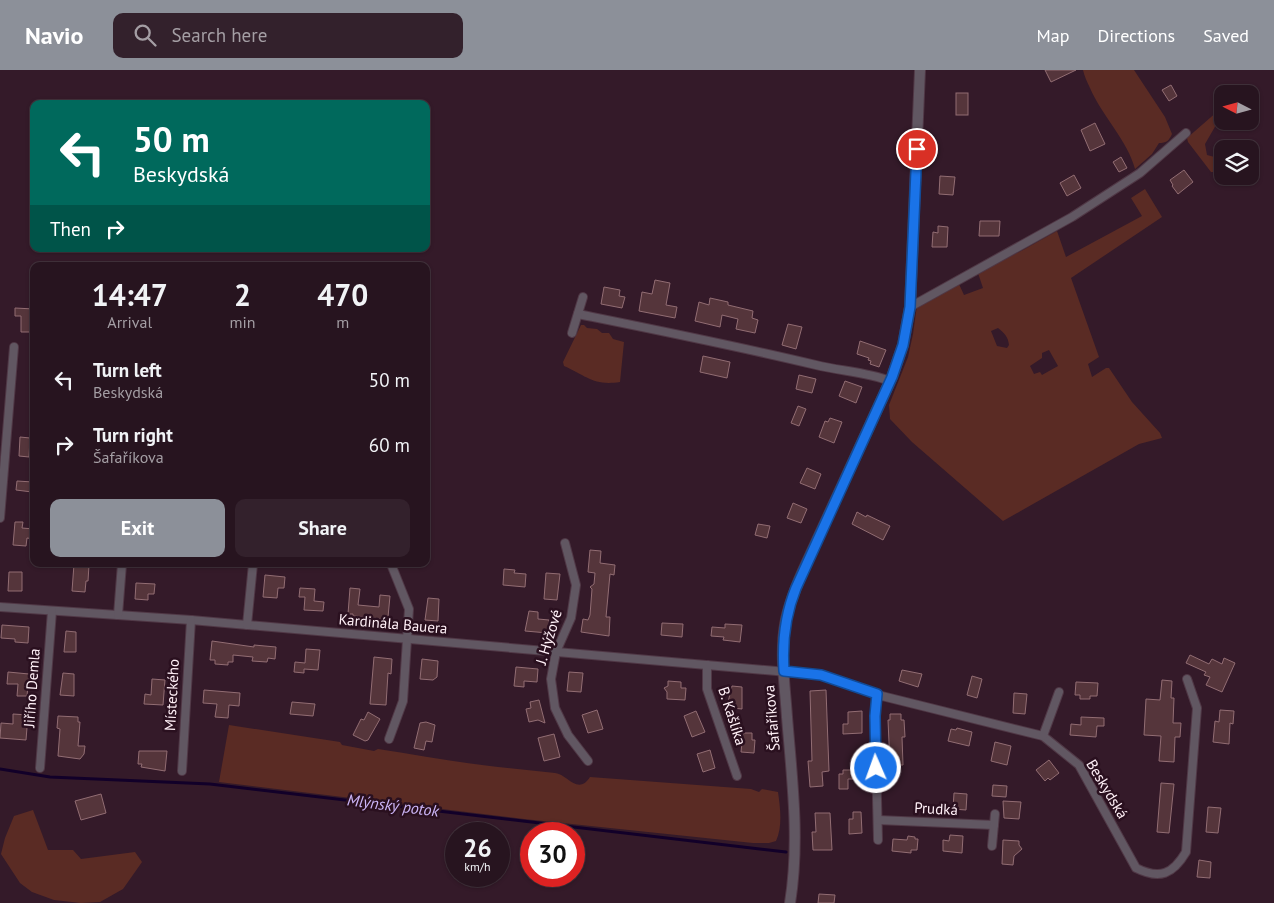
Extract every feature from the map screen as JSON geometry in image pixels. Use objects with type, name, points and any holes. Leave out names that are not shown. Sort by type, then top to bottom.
[{"type":"street","name":"Šafaříkova","points":[[790,903],[795,845],[783,652],[785,625],[792,599],[809,557],[890,380],[903,345],[910,307],[920,70]]},
{"type":"street","points":[[910,307],[1072,218],[1140,173],[1186,133]]},
{"type":"street","points":[[572,333],[583,297]]},
{"type":"street","points":[[578,314],[890,380]]},
{"type":"street","points":[[0,518],[14,347]]},
{"type":"street","name":"J. Hýžové","points":[[565,544],[576,585],[571,618],[556,652],[551,679],[555,708],[568,735],[588,761]]},
{"type":"street","points":[[118,615],[122,567]]},
{"type":"street","points":[[246,625],[253,567]]},
{"type":"street","points":[[390,739],[403,701],[409,609],[392,567]]},
{"type":"street","name":"Kardinála Bauera","points":[[0,607],[191,620],[784,671]]},
{"type":"street","name":"Jiřího Demla","points":[[40,768],[52,610]]},
{"type":"street","name":"Místeckého","points":[[182,771],[191,620]]},
{"type":"street","name":"B. Kašlíka","points":[[707,665],[707,689],[737,776]]},
{"type":"street","name":"Beskydská","points":[[784,671],[821,675],[877,694],[1043,736],[1079,765],[1136,868],[1154,874],[1172,870],[1179,864],[1186,852],[1197,718],[1197,708],[1187,678]]},
{"type":"street","points":[[1043,736],[1059,692]]},
{"type":"street","points":[[877,694],[875,716],[878,840]]},
{"type":"street","points":[[992,846],[994,814]]},
{"type":"street","name":"Prudká","points":[[878,820],[994,826]]},
{"type":"shaded area","points":[[1083,70],[1134,70],[1165,117],[1172,134],[1171,136],[1164,143],[1159,143],[1152,154],[1135,169],[1127,148],[1101,109]]},
{"type":"shaded area","points":[[1214,114],[1214,128],[1205,144],[1207,155],[1214,157],[1214,172],[1211,172],[1187,138]]},
{"type":"shaded area","points":[[1145,189],[1162,217],[1071,278],[1099,357],[1088,364],[1092,377],[1109,368],[1132,402],[1160,433],[1162,438],[1139,444],[1003,521],[912,442],[890,419],[889,405],[908,357],[917,305],[958,282],[964,295],[983,288],[978,273],[1057,231],[1066,257],[1142,216],[1131,198]],"holes":[[[998,328],[1008,339],[1009,345],[1007,348],[997,346],[991,331]],[[1049,350],[1058,366],[1042,375],[1040,372],[1034,374],[1030,366],[1042,358],[1042,353]]]},
{"type":"shaded area","points":[[581,325],[597,329],[602,333],[609,333],[613,339],[624,342],[620,382],[603,383],[596,381],[564,366],[563,362]]},
{"type":"shaded area","points":[[229,725],[340,742],[342,745],[374,751],[378,749],[469,763],[555,773],[581,785],[590,777],[751,789],[759,792],[762,789],[778,792],[780,829],[776,841],[753,843],[585,825],[585,822],[553,822],[524,819],[219,782]]},
{"type":"shaded area","points":[[33,810],[48,850],[73,850],[81,859],[135,852],[142,862],[123,889],[100,902],[81,903],[54,900],[32,892],[20,883],[1,854],[14,816]]},
{"type":"building","points":[[1045,70],[1076,70],[1051,82]]},
{"type":"building","points":[[1171,85],[1177,96],[1169,101],[1162,90]]},
{"type":"building","points":[[956,93],[968,93],[968,115],[956,115]]},
{"type":"building","points":[[1095,123],[1105,144],[1090,151],[1081,130]]},
{"type":"building","points":[[1121,157],[1127,168],[1119,172],[1113,162]]},
{"type":"building","points":[[1184,170],[1193,182],[1178,194],[1170,180]]},
{"type":"building","points":[[1074,175],[1081,188],[1067,196],[1060,183]]},
{"type":"building","points":[[940,176],[955,177],[953,195],[939,194]]},
{"type":"building","points":[[980,221],[1000,221],[999,236],[979,236]]},
{"type":"building","points":[[938,226],[948,227],[947,247],[932,247],[933,232],[938,233]]},
{"type":"building","points":[[655,280],[670,283],[666,305],[677,307],[675,318],[639,311],[642,292],[652,294]]},
{"type":"building","points":[[604,287],[620,290],[619,296],[625,297],[622,308],[601,304]]},
{"type":"building","points":[[710,298],[753,311],[752,318],[758,320],[755,333],[736,329],[738,319],[722,315],[720,327],[695,321],[699,302],[709,305]]},
{"type":"building","points":[[15,308],[30,309],[30,332],[21,332],[21,316],[15,316]]},
{"type":"building","points":[[788,324],[802,327],[796,349],[782,345]]},
{"type":"building","points":[[860,341],[886,350],[879,367],[870,364],[869,358],[857,354]]},
{"type":"building","points":[[703,356],[730,362],[727,378],[700,372]]},
{"type":"building","points":[[799,375],[816,379],[812,393],[796,389]]},
{"type":"building","points":[[845,381],[862,387],[856,403],[839,396]]},
{"type":"building","points":[[798,406],[806,409],[799,426],[791,423]]},
{"type":"building","points":[[830,418],[842,422],[834,443],[819,437],[825,421],[828,422]]},
{"type":"building","points":[[20,437],[30,438],[29,457],[19,456]]},
{"type":"building","points":[[807,468],[821,474],[815,489],[800,483]]},
{"type":"building","points":[[17,481],[30,482],[30,492],[16,490]]},
{"type":"building","points":[[793,503],[807,509],[801,523],[787,518]]},
{"type":"building","points":[[857,512],[890,526],[883,540],[852,524]]},
{"type":"building","points":[[15,522],[23,522],[22,528],[30,529],[30,538],[27,538],[26,546],[13,545]]},
{"type":"building","points":[[758,524],[770,526],[767,538],[755,535]]},
{"type":"building","points":[[590,550],[601,551],[600,563],[615,565],[614,575],[610,574],[606,617],[610,617],[609,636],[581,632],[583,619],[588,620],[590,615],[592,589],[590,587],[594,584],[595,573],[588,572]]},
{"type":"building","points":[[74,567],[89,567],[85,592],[72,591]]},
{"type":"building","points":[[504,569],[515,570],[514,573],[526,574],[525,587],[503,585]]},
{"type":"building","points":[[9,572],[22,572],[22,591],[8,591]]},
{"type":"building","points":[[546,573],[560,574],[557,600],[544,599]]},
{"type":"building","points":[[265,575],[285,577],[284,588],[278,588],[277,598],[263,597]]},
{"type":"building","points":[[136,583],[155,584],[154,594],[148,594],[148,600],[135,599]]},
{"type":"building","points":[[300,588],[315,589],[314,601],[324,602],[323,611],[304,610],[305,597],[299,597]]},
{"type":"building","points":[[350,588],[360,589],[358,605],[379,607],[380,595],[390,596],[388,617],[383,617],[383,619],[348,614]]},
{"type":"building","points":[[428,598],[439,599],[438,621],[425,620]]},
{"type":"building","points":[[529,611],[538,612],[538,619],[549,620],[548,633],[525,631]]},
{"type":"building","points":[[662,623],[683,624],[682,637],[661,635]]},
{"type":"building","points":[[725,624],[742,625],[740,642],[723,640],[724,637],[711,636],[712,627],[725,628]]},
{"type":"building","points":[[2,625],[29,627],[28,643],[15,642],[15,639],[1,638]]},
{"type":"building","points":[[66,631],[76,632],[76,652],[64,652]]},
{"type":"building","points":[[212,641],[254,647],[254,645],[276,647],[275,659],[268,658],[267,662],[252,661],[253,657],[233,655],[233,662],[228,662],[228,665],[215,664],[215,660],[210,660]]},
{"type":"building","points":[[306,649],[320,650],[318,670],[304,669],[304,673],[294,672],[295,662],[305,663]]},
{"type":"building","points":[[1190,655],[1209,664],[1212,659],[1222,664],[1224,658],[1235,663],[1222,692],[1206,685],[1210,677],[1204,675],[1206,672],[1186,663]]},
{"type":"building","points":[[374,657],[392,659],[391,674],[388,673],[386,705],[370,704]]},
{"type":"building","points":[[422,659],[438,661],[437,677],[433,680],[420,679]]},
{"type":"building","points":[[516,667],[538,669],[537,682],[524,681],[524,687],[514,686]]},
{"type":"building","points":[[902,670],[922,674],[918,687],[899,681]]},
{"type":"building","points":[[8,672],[29,674],[27,696],[17,696],[18,684],[7,684]]},
{"type":"building","points":[[569,672],[583,673],[581,692],[567,691]]},
{"type":"building","points":[[63,673],[74,674],[74,696],[60,695]]},
{"type":"building","points":[[972,676],[982,679],[977,698],[967,695]]},
{"type":"building","points":[[152,679],[165,680],[163,705],[144,704],[145,694],[151,695]]},
{"type":"building","points":[[1162,680],[1172,681],[1171,698],[1174,698],[1173,723],[1181,723],[1180,737],[1175,737],[1174,762],[1159,761],[1161,736],[1144,735],[1146,699],[1160,700]]},
{"type":"building","points":[[668,681],[681,682],[681,688],[686,688],[685,700],[667,699],[667,692],[664,688],[668,686]]},
{"type":"building","points":[[1076,682],[1098,683],[1097,696],[1090,696],[1090,699],[1080,699],[1080,695],[1075,695]]},
{"type":"building","points":[[732,686],[742,687],[742,709],[722,707],[728,702]]},
{"type":"building","points":[[204,690],[240,693],[239,706],[229,705],[228,718],[215,717],[217,704],[203,703]]},
{"type":"building","points":[[826,690],[829,771],[822,772],[823,786],[810,787],[808,761],[812,761],[810,691]]},
{"type":"building","points":[[1014,693],[1027,694],[1025,714],[1013,713]]},
{"type":"building","points":[[539,700],[545,723],[538,720],[529,722],[526,709],[531,708],[530,702]]},
{"type":"building","points":[[292,702],[315,704],[313,716],[290,714]]},
{"type":"building","points":[[597,710],[603,729],[588,733],[582,715]]},
{"type":"building","points":[[1220,710],[1234,711],[1233,724],[1230,723],[1229,744],[1213,742],[1215,721],[1219,722]]},
{"type":"building","points":[[696,711],[705,732],[692,737],[684,716]]},
{"type":"building","points":[[862,711],[862,733],[843,734],[843,724],[848,724],[848,712]]},
{"type":"building","points":[[368,712],[380,719],[368,740],[365,741],[353,735],[361,719],[364,720]]},
{"type":"building","points":[[13,714],[28,715],[26,740],[0,738],[1,723],[13,724]]},
{"type":"building","points":[[890,714],[901,714],[901,720],[904,720],[905,737],[902,737],[903,765],[890,765],[888,720],[890,720]]},
{"type":"building","points":[[58,716],[78,717],[78,722],[80,722],[78,746],[85,746],[84,754],[80,759],[58,756],[60,729],[57,728]]},
{"type":"building","points":[[1081,717],[1104,718],[1104,726],[1097,726],[1096,737],[1070,735],[1071,724],[1081,725]]},
{"type":"building","points":[[426,722],[435,725],[432,742],[426,741],[424,750],[414,748],[420,723]]},
{"type":"building","points":[[957,728],[972,732],[969,746],[948,741],[951,729],[956,730]]},
{"type":"building","points":[[743,733],[752,733],[752,740],[755,740],[754,753],[741,752]]},
{"type":"building","points":[[554,734],[560,757],[544,761],[538,738]]},
{"type":"building","points":[[995,742],[1011,746],[1007,765],[991,761]]},
{"type":"building","points":[[710,750],[715,768],[703,772],[697,754]]},
{"type":"building","points":[[139,751],[167,751],[165,771],[141,767],[142,764],[138,764]]},
{"type":"building","points":[[1049,760],[1059,773],[1050,780],[1048,778],[1045,781],[1036,770]]},
{"type":"building","points":[[843,770],[863,770],[864,779],[848,779],[848,789],[839,789],[839,774],[843,774]]},
{"type":"building","points":[[1161,783],[1174,784],[1169,833],[1157,832]]},
{"type":"building","points":[[993,785],[1007,786],[1006,797],[992,796]]},
{"type":"building","points":[[954,793],[967,794],[966,810],[953,809]]},
{"type":"building","points":[[101,794],[106,813],[81,820],[75,801]]},
{"type":"building","points":[[1003,801],[1021,802],[1019,819],[1004,818]]},
{"type":"building","points":[[1208,807],[1221,808],[1218,833],[1206,832]]},
{"type":"building","points":[[853,812],[861,812],[862,833],[849,834],[849,819],[853,819]]},
{"type":"building","points":[[815,813],[830,813],[832,850],[813,850],[812,832],[816,832]]},
{"type":"building","points":[[950,835],[963,836],[962,853],[943,851],[943,840],[949,841]]},
{"type":"building","points":[[908,836],[918,839],[917,850],[911,850],[911,853],[892,851],[893,839],[907,840]]},
{"type":"building","points":[[1003,840],[1019,841],[1022,849],[1014,856],[1013,865],[1002,864]]},
{"type":"building","points":[[1199,860],[1211,862],[1210,878],[1197,877]]},
{"type":"building","points":[[819,894],[835,895],[834,903],[818,903]]},
{"type":"waterway","name":"Mlýnský potok","points":[[0,769],[50,777],[210,784],[786,852]]},
{"type":"route","points":[[876,768],[875,708],[877,694],[821,675],[784,671],[783,652],[786,617],[796,588],[892,377],[903,345],[910,307],[917,149]]}]
